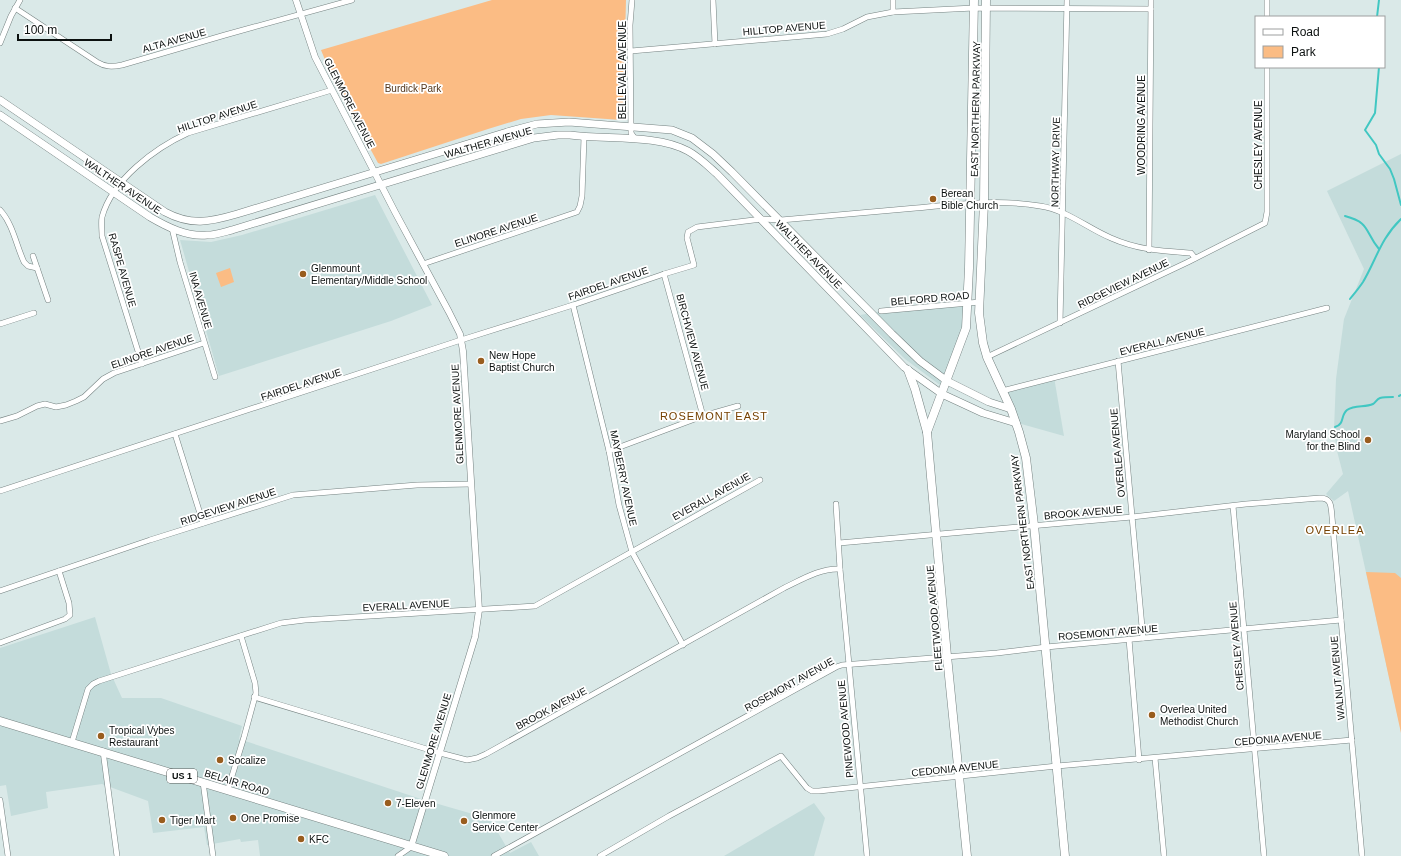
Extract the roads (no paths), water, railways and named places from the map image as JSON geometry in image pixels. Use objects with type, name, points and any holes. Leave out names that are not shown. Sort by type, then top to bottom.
[{"type":"main road","name":"EAST NORTHERN PARKWAY","points":[[946,381],[966,328],[968,303],[974,4]]},
{"type":"main road","name":"EAST NORTHERN PARKWAY","points":[[986,4],[984,203],[979,313],[987,357],[1011,409],[1026,458],[1046,647],[1065,856]]},
{"type":"main road","name":"WALTHER AVENUE","points":[[0,100],[154,206],[183,220],[204,222],[237,214],[537,124],[569,122],[672,130],[692,138],[718,159],[781,220],[920,361],[946,381],[989,402],[1011,409]]},
{"type":"main road","points":[[972,100],[985,101]]},
{"type":"main road","name":"WALTHER AVENUE","points":[[0,115],[150,217],[172,228],[195,235],[207,236],[525,140],[558,135],[634,139],[670,144],[692,154],[717,174],[762,219],[888,352],[908,370],[942,394],[982,413],[1016,423]]},
{"type":"main road","points":[[908,370],[927,432]]},
{"type":"main road","name":"FLEETWOOD AVENUE","points":[[946,381],[927,432],[967,856]]},
{"type":"main road","name":"BELAIR ROAD","points":[[0,721],[103,751],[444,856]]},
{"type":"street","points":[[0,43],[10,16],[20,0]]},
{"type":"street","name":"GLENMORE AVENUE","points":[[296,0],[315,57],[449,312],[461,340],[464,364],[479,610],[475,637],[408,856]]},
{"type":"street","name":"ALTA AVENUE","points":[[15,8],[97,62],[104,66],[113,67],[352,0]]},
{"type":"street","name":"BELLEVALE AVENUE","points":[[632,0],[630,51],[631,133],[634,139]]},
{"type":"street","points":[[713,0],[715,44]]},
{"type":"street","points":[[893,0],[893,12]]},
{"type":"street","name":"NORTHWAY DRIVE","points":[[1060,323],[1067,0]]},
{"type":"street","name":"WOODRING AVENUE","points":[[1149,250],[1151,0]]},
{"type":"street","points":[[1267,0],[1267,16]]},
{"type":"street","name":"HILLTOP AVENUE","points":[[630,51],[827,34],[843,29],[867,17],[893,12],[974,4],[1067,9],[1151,10]]},
{"type":"street","name":"CHESLEY AVENUE","points":[[1266,223],[1267,68]]},
{"type":"street","name":"HILLTOP AVENUE","points":[[120,182],[159,149],[172,140],[188,133],[332,90]]},
{"type":"street","name":"ELINORE AVENUE","points":[[423,264],[575,214],[579,211],[582,196],[584,137]]},
{"type":"street","name":"RASPE AVENUE","points":[[120,182],[105,209],[102,218],[102,236],[142,364]]},
{"type":"street","name":"FAIRDEL AVENUE","points":[[0,492],[694,265],[687,238],[688,232],[697,227],[762,219],[781,220],[970,203],[1030,204],[1063,212],[1110,238],[1130,245],[1149,250],[1191,253],[1196,258]]},
{"type":"street","points":[[0,210],[12,230],[21,255],[28,266],[37,268]]},
{"type":"street","name":"RIDGEVIEW AVENUE","points":[[987,357],[1196,258],[1266,223]]},
{"type":"street","name":"INA AVENUE","points":[[172,228],[180,262],[214,377]]},
{"type":"street","points":[[33,256],[48,300]]},
{"type":"street","name":"BIRCHVIEW AVENUE","points":[[664,274],[703,416]]},
{"type":"street","name":"BELFORD ROAD","points":[[881,311],[980,302]]},
{"type":"street","name":"MAYBERRY AVENUE","points":[[573,305],[609,451],[619,505],[632,552],[683,645]]},
{"type":"street","name":"EVERALL AVENUE","points":[[1002,391],[1327,308]]},
{"type":"street","points":[[0,324],[34,313]]},
{"type":"street","name":"ELINORE AVENUE","points":[[0,421],[17,416],[36,406],[45,404],[56,407],[66,406],[84,397],[103,379],[114,373],[204,343]]},
{"type":"street","name":"OVERLEA AVENUE","points":[[1118,361],[1143,638]]},
{"type":"street","points":[[609,451],[703,416],[738,406]]},
{"type":"street","points":[[175,434],[203,523]]},
{"type":"street","name":"EVERALL AVENUE","points":[[72,742],[86,693],[93,684],[265,627],[292,621],[535,606],[760,480]]},
{"type":"street","name":"RIDGEVIEW AVENUE","points":[[0,591],[203,523],[293,495],[417,485],[471,484]]},
{"type":"street","name":"BROOK AVENUE","points":[[839,543],[1132,517],[1246,504],[1320,498],[1328,500]]},
{"type":"street","name":"WALNUT AVENUE","points":[[1328,500],[1331,505],[1362,856]]},
{"type":"street","name":"PINEWOOD AVENUE","points":[[836,504],[848,665],[867,856]]},
{"type":"street","name":"CHESLEY AVENUE","points":[[1233,506],[1253,749],[1264,856]]},
{"type":"street","name":"BROOK AVENUE","points":[[254,697],[440,753],[467,760],[477,758],[784,588],[829,569],[840,569]]},
{"type":"street","points":[[0,643],[65,619],[70,615],[69,603],[59,571]]},
{"type":"street","name":"ROSEMONT AVENUE","points":[[494,856],[836,667],[1341,620]]},
{"type":"street","points":[[228,790],[256,693],[255,683],[241,636]]},
{"type":"street","points":[[1129,639],[1139,760]]},
{"type":"street","name":"CEDONIA AVENUE","points":[[600,856],[781,756],[803,785],[812,791],[1056,766],[1139,760],[1352,740]]},
{"type":"street","points":[[103,751],[117,856]]},
{"type":"street","points":[[1155,758],[1164,856]]},
{"type":"street","points":[[203,782],[213,856]]},
{"type":"street","points":[[0,800],[8,856]]},
{"type":"street","points":[[398,856],[412,847]]},
{"type":"waterway","points":[[1377,16],[1379,0]]},
{"type":"waterway","points":[[1379,68],[1375,113],[1365,130],[1390,169],[1401,205]]},
{"type":"waterway","points":[[1345,216],[1363,225],[1379,249]]},
{"type":"waterway","points":[[1350,299],[1368,274],[1379,249],[1388,234],[1401,219]]},
{"type":"waterway","points":[[1335,427],[1340,424],[1345,412],[1350,408],[1370,405],[1380,398],[1393,397]]},
{"type":"place","name":"Berean Bible Church","points":[[933,199]]},
{"type":"place","name":"Glenmount Elementary/Middle School","points":[[303,274]]},
{"type":"place","name":"New Hope Baptist Church","points":[[481,361]]},
{"type":"place","name":"Maryland School for the Blind","points":[[1368,440]]},
{"type":"place","name":"Overlea United Methodist Church","points":[[1152,715]]},
{"type":"place","name":"Tropical Vybes Restaurant","points":[[101,736]]},
{"type":"place","name":"Socalize","points":[[220,760]]},
{"type":"place","name":"7-Eleven","points":[[388,803]]},
{"type":"place","name":"One Promise","points":[[233,818]]},
{"type":"place","name":"Tiger Mart","points":[[162,820]]},
{"type":"place","name":"Glenmore Service Center","points":[[464,821]]},
{"type":"place","name":"KFC","points":[[301,839]]},
{"type":"district","name":"ROSEMONT EAST","points":[[714,416]]},
{"type":"district","name":"OVERLEA","points":[[1335,530]]},
{"type":"park label","name":"Burdick Park","points":[[413,88]]}]
